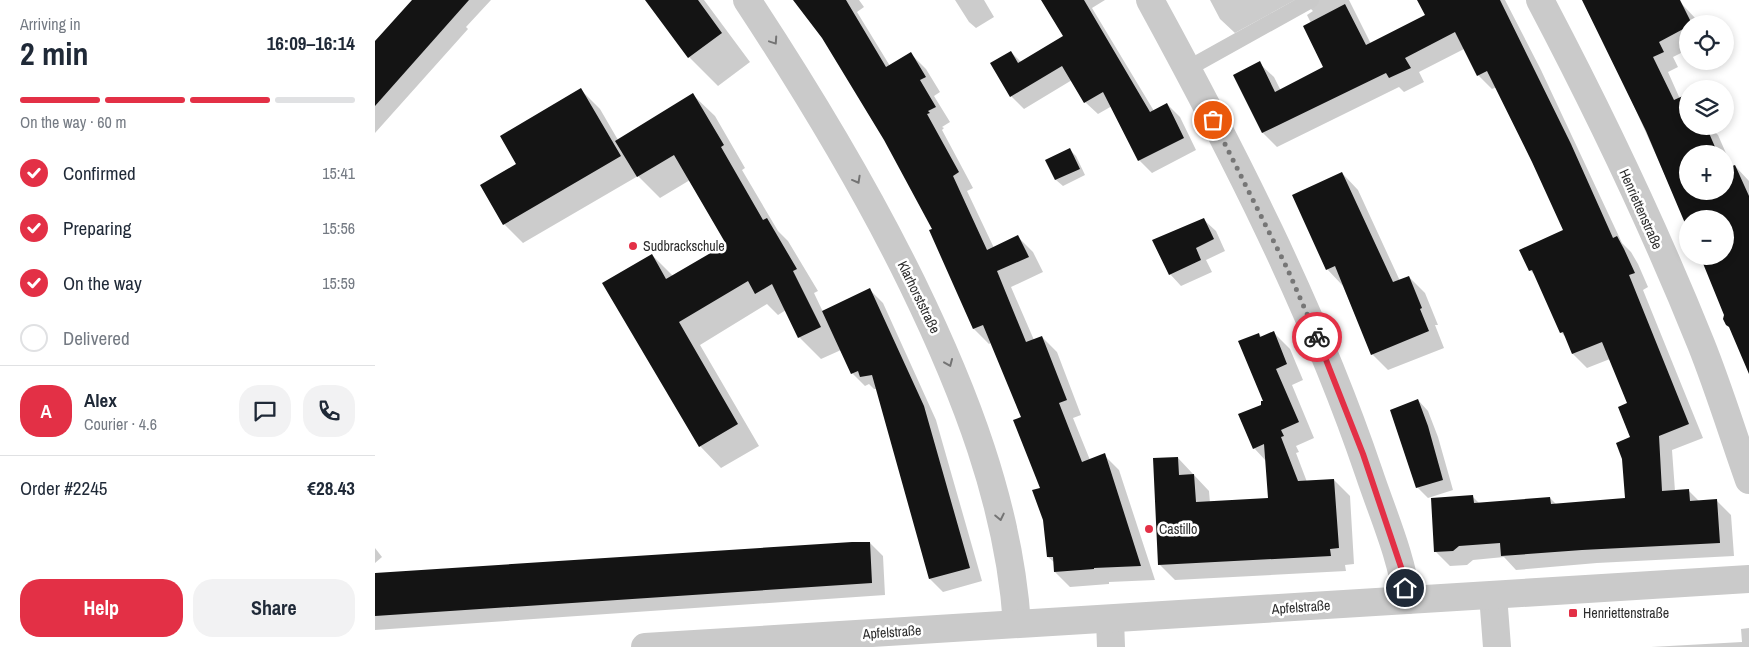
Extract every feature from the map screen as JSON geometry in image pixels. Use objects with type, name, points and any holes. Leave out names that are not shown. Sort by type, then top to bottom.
[{"type":"street","name":"Klarhorststraße","points":[[747,0],[790,65],[831,133],[891,240],[939,339],[965,400],[998,509],[1013,579],[1017,624]]},
{"type":"street","points":[[1150,0],[1187,69],[1287,268],[1329,366],[1363,454],[1404,576],[1407,600]]},
{"type":"street","name":"Henriettenstraße","points":[[1540,0],[1601,120],[1653,232],[1701,345],[1749,480]]},
{"type":"street","name":"Apfelstraße","points":[[645,647],[1749,579]]},
{"type":"street","points":[[1493,595],[1497,647]]},
{"type":"street","points":[[1110,619],[1111,647]]},
{"type":"lane","points":[[1187,69],[1311,0]]},
{"type":"building","points":[[412,0],[469,0],[375,106],[375,41]]},
{"type":"building","points":[[645,0],[698,0],[722,33],[688,58]]},
{"type":"building","points":[[793,0],[846,0],[886,67],[911,52],[926,77],[920,80],[936,107],[928,111],[930,113],[927,114],[959,172],[953,176],[987,250],[1018,235],[1029,257],[997,271],[1026,342],[1042,336],[1067,400],[1059,403],[1082,462],[1105,453],[1141,566],[1054,572],[1053,557],[1047,557],[1043,520],[1032,490],[1040,488],[1013,420],[1021,417],[983,325],[973,329],[929,230],[932,229],[884,140],[822,38]]},
{"type":"building","points":[[1041,0],[1084,0],[1150,112],[1167,103],[1184,138],[1138,161],[1103,92],[1084,103],[1062,66],[1010,97],[990,63],[1011,51],[1018,63],[1063,36]]},
{"type":"building","points":[[1417,0],[1500,0],[1571,144],[1613,238],[1617,236],[1635,273],[1629,275],[1689,424],[1659,436],[1662,491],[1689,489],[1690,501],[1717,499],[1720,543],[1501,556],[1500,543],[1459,546],[1453,551],[1434,552],[1431,498],[1473,495],[1474,503],[1550,497],[1551,504],[1625,498],[1622,459],[1616,443],[1630,437],[1618,407],[1627,403],[1602,342],[1572,354],[1563,332],[1560,333],[1532,270],[1529,271],[1519,250],[1563,230],[1487,71],[1477,76],[1455,32],[1405,58],[1411,68],[1389,78],[1386,73],[1262,133],[1233,75],[1260,61],[1275,92],[1323,67],[1303,26],[1345,4],[1366,45],[1425,15]]},
{"type":"building","points":[[1582,0],[1680,0],[1688,15],[1679,15],[1679,31],[1659,42],[1664,52],[1653,57],[1674,100],[1679,98],[1679,135],[1710,135],[1714,145],[1679,145],[1679,200],[1734,200],[1735,165],[1749,196],[1749,374],[1729,327],[1723,319],[1724,315],[1704,265],[1734,265],[1734,210],[1679,210],[1646,131]]},
{"type":"building","points":[[581,88],[621,156],[503,225],[480,185],[516,164],[500,136]]},
{"type":"building","points":[[693,93],[724,145],[721,147],[763,220],[767,218],[797,269],[793,271],[821,327],[798,338],[772,284],[755,294],[748,281],[679,322],[738,424],[699,447],[602,283],[652,254],[666,279],[726,244],[674,155],[637,177],[615,141]]},
{"type":"building","points":[[1070,148],[1080,169],[1055,180],[1045,160]]},
{"type":"building","points":[[1342,172],[1393,282],[1409,276],[1429,331],[1371,355],[1335,266],[1326,270],[1292,195]]},
{"type":"building","points":[[1204,218],[1214,239],[1196,248],[1201,260],[1169,275],[1152,240]]},
{"type":"building","points":[[870,288],[924,406],[970,568],[929,579],[872,375],[860,377],[858,371],[851,374],[822,311]]},
{"type":"building","points":[[1274,331],[1287,364],[1276,369],[1299,422],[1281,430],[1284,436],[1281,437],[1298,481],[1334,479],[1339,548],[1330,549],[1331,556],[1158,565],[1153,458],[1178,457],[1179,475],[1194,474],[1196,502],[1268,498],[1264,444],[1253,449],[1238,414],[1261,405],[1261,401],[1263,401],[1238,341],[1259,333],[1260,337]]},
{"type":"building","points":[[1418,399],[1428,426],[1443,480],[1416,488],[1390,410]]},
{"type":"building","points":[[870,542],[872,583],[375,616],[375,573]]},
{"type":"way so far","points":[[1213,120],[1287,268],[1317,337]]},
{"type":"place","name":"Sudbrackschule","points":[[633,246]]},
{"type":"place","name":"Castillo","points":[[1149,529]]},
{"type":"place","name":"Henriettenstraße","points":[[1573,613]]},
{"type":"route","points":[[1317,337],[1363,454],[1404,576],[1405,588]]}]
